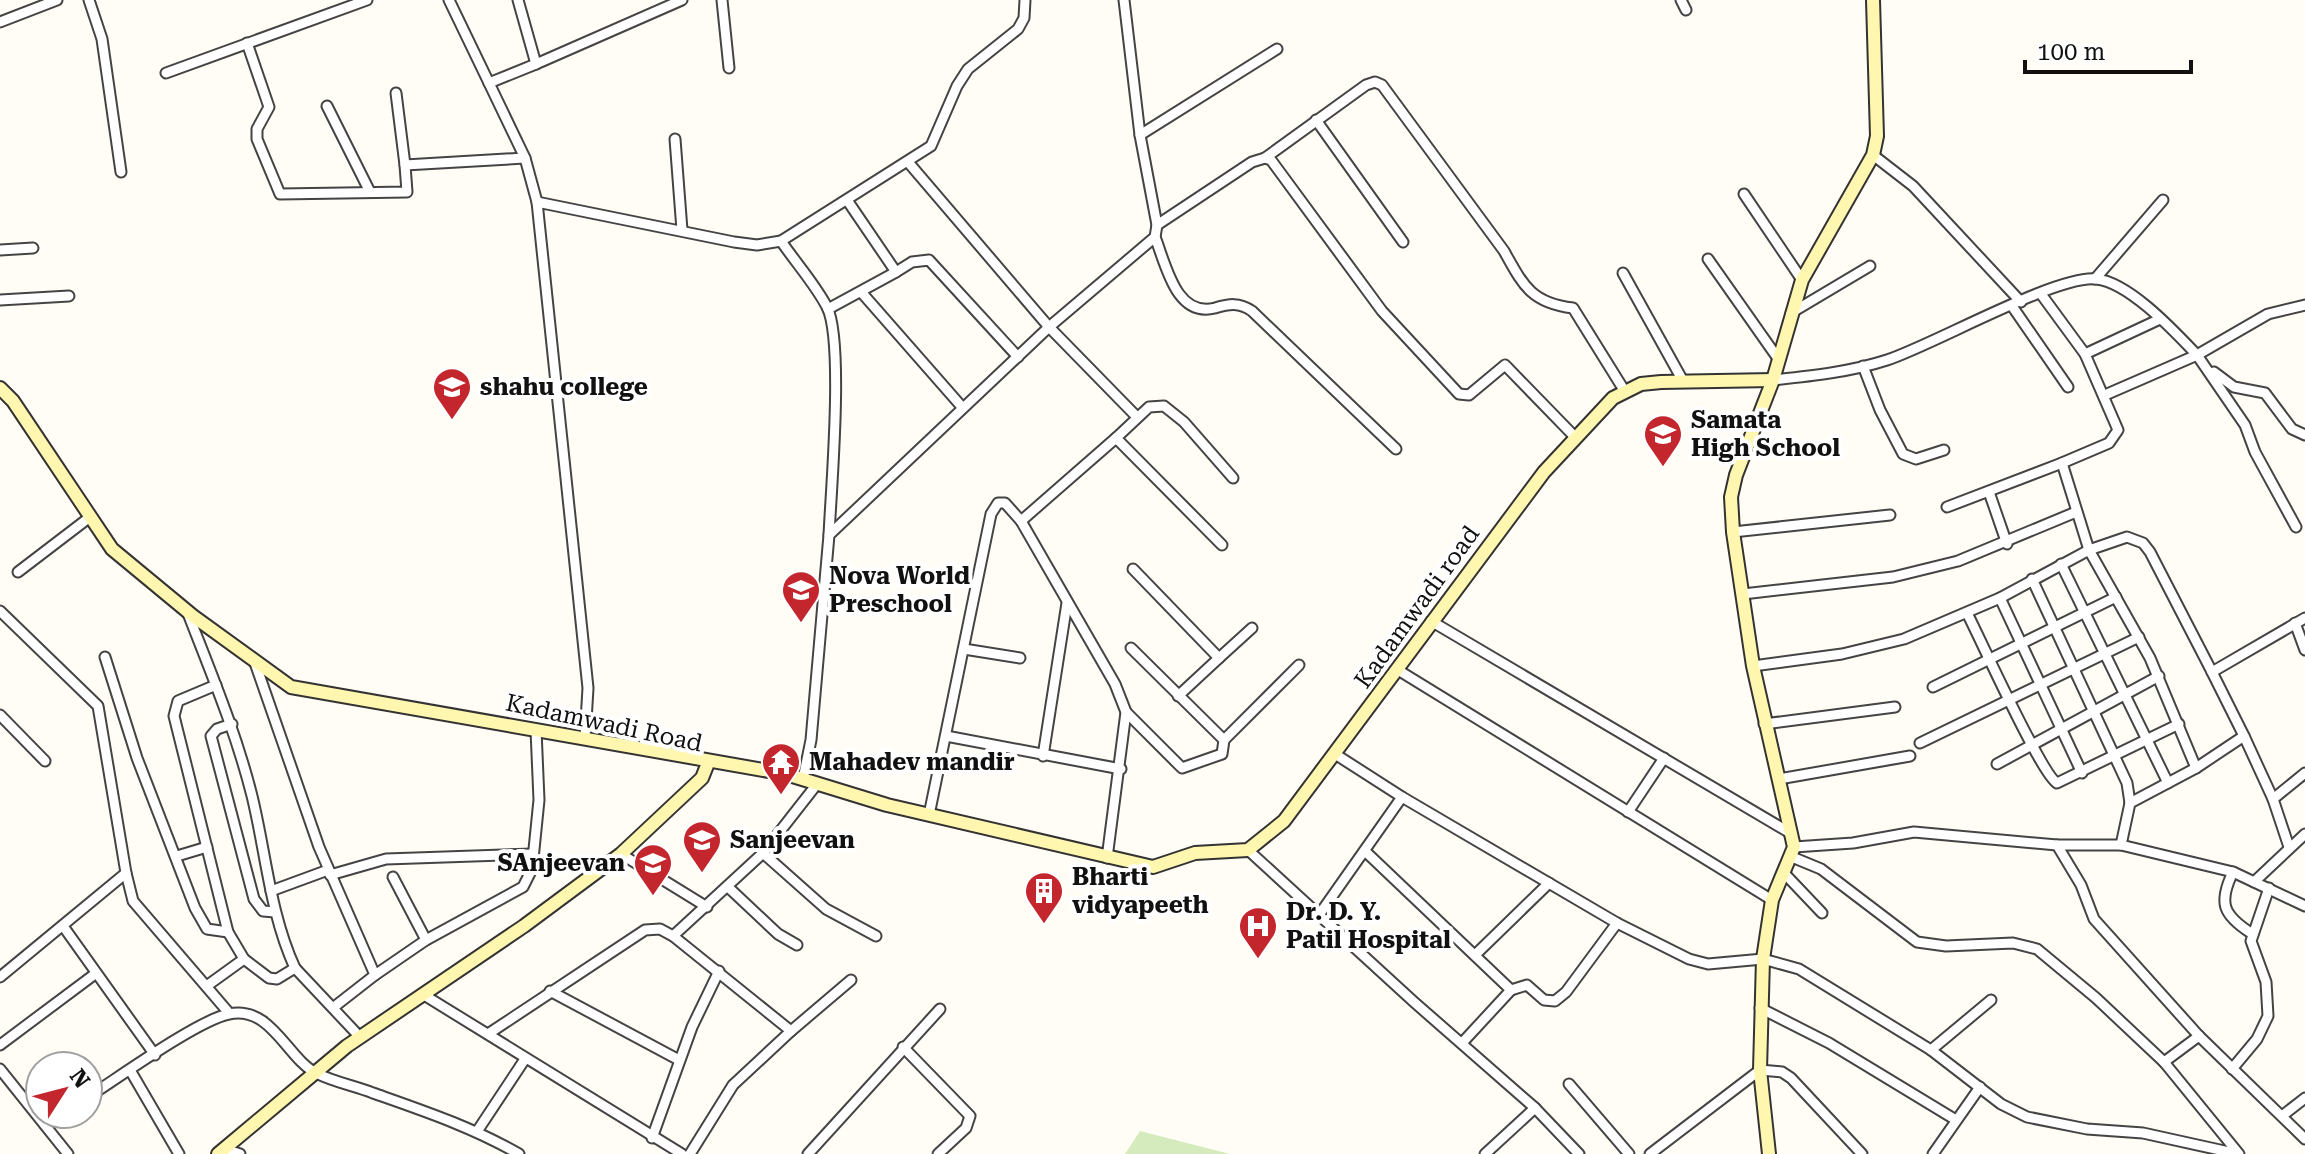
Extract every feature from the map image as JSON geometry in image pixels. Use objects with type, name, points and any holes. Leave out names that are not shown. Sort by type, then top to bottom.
[{"type":"street","points":[[0,22],[57,0]]},
{"type":"street","points":[[89,0],[102,39],[121,172]]},
{"type":"street","points":[[166,73],[367,0]]},
{"type":"street","points":[[449,0],[525,158],[537,202],[588,688],[585,738]]},
{"type":"street","points":[[518,0],[536,64]]},
{"type":"street","points":[[489,83],[682,0]]},
{"type":"street","points":[[722,0],[729,68]]},
{"type":"street","points":[[537,202],[757,245],[781,241],[931,146],[957,86],[968,69],[1018,29],[1024,18],[1025,0]]},
{"type":"street","points":[[1124,0],[1140,135],[1157,225],[1155,237],[1180,296],[1188,305],[1206,310],[1242,305],[1252,311],[1396,449]]},
{"type":"street","points":[[1681,0],[1686,10]]},
{"type":"street","points":[[1769,1154],[1760,1070],[1763,959],[1772,900],[1793,846],[1753,666],[1733,532],[1731,497],[1736,475],[1773,380],[1802,280],[1873,155],[1877,136],[1873,0]]},
{"type":"street","points":[[247,43],[269,107],[257,129],[257,139],[280,194],[407,192],[396,93]]},
{"type":"street","points":[[1140,135],[1277,49]]},
{"type":"street","points":[[1157,225],[1252,162],[1265,158],[1366,85],[1375,82],[1382,85],[1536,298],[1573,308],[1624,390],[1641,384],[1683,381],[1773,380],[1863,366],[1920,347],[2041,294],[2095,279],[2163,200]]},
{"type":"street","points":[[327,106],[370,192]]},
{"type":"street","points":[[1316,120],[1403,242]]},
{"type":"street","points":[[675,139],[682,230]]},
{"type":"street","points":[[1873,155],[1921,194],[2016,304],[2068,387]]},
{"type":"street","points":[[405,165],[525,158]]},
{"type":"street","points":[[1265,158],[1275,164],[1382,311],[1459,394],[1469,395],[1505,365],[1574,436]]},
{"type":"street","points":[[908,162],[1049,327],[1137,417]]},
{"type":"street","points":[[1744,194],[1802,280]]},
{"type":"street","points":[[847,200],[896,272]]},
{"type":"street","points":[[829,535],[1049,327],[1155,237]]},
{"type":"street","points":[[781,241],[828,309],[833,359],[829,535],[812,724],[803,779]]},
{"type":"street","points":[[0,250],[33,248]]},
{"type":"street","points":[[1708,259],[1779,360]]},
{"type":"street","points":[[828,309],[862,293],[912,262],[929,260],[1018,357]]},
{"type":"street","points":[[1791,313],[1870,266]]},
{"type":"street","points":[[1623,273],[1683,381]]},
{"type":"street","points":[[2095,279],[2121,289],[2160,319],[2225,382],[2265,393],[2292,429],[2305,435]]},
{"type":"street","points":[[862,293],[962,407]]},
{"type":"street","points":[[1947,507],[2103,447],[2117,435],[2105,395],[2085,354],[2041,294]]},
{"type":"street","points":[[0,300],[69,296]]},
{"type":"street","points":[[2105,395],[2197,355],[2268,314],[2305,305]]},
{"type":"street","points":[[2085,354],[2160,319]]},
{"type":"street","points":[[2197,355],[2245,425],[2255,452],[2296,527]]},
{"type":"street","points":[[1863,366],[1903,454],[1916,459],[1944,450]]},
{"type":"street","name":"Kadamwadi Road","points":[[0,388],[13,401],[112,549],[187,611],[291,687],[585,738],[708,763],[702,778],[621,854],[524,926],[359,1036],[222,1152]]},
{"type":"street","name":"Kadamwadi road","points":[[708,763],[803,779],[929,815],[1153,867],[1195,853],[1248,850],[1284,821],[1398,670],[1431,621],[1574,436],[1624,390]]},
{"type":"street","points":[[1021,521],[1137,417],[1157,404],[1171,410],[1233,478]]},
{"type":"street","points":[[1116,438],[1222,545]]},
{"type":"street","points":[[2062,463],[2089,550],[2159,676],[2196,768]]},
{"type":"street","points":[[1989,492],[2007,544]]},
{"type":"street","points":[[929,815],[994,507],[1005,503],[1021,521],[1115,684],[1126,712],[1182,768],[1222,754],[1224,740],[1299,665]]},
{"type":"street","points":[[1743,594],[1893,577],[1958,561],[2007,544],[2076,512]]},
{"type":"street","points":[[1733,532],[1890,515]]},
{"type":"street","points":[[18,572],[90,517]]},
{"type":"street","points":[[1753,666],[1876,647],[1967,613],[2119,537],[2135,538],[2143,543],[2244,736],[2273,799],[2289,847]]},
{"type":"street","points":[[2061,564],[2168,783]]},
{"type":"street","points":[[1133,569],[1219,658]]},
{"type":"street","points":[[2032,579],[2115,758],[2130,803],[2121,845]]},
{"type":"street","points":[[1933,687],[2116,597]]},
{"type":"street","points":[[2000,598],[2082,773]]},
{"type":"street","points":[[1043,756],[1067,603]]},
{"type":"street","points":[[0,611],[98,706],[133,901],[229,1013]]},
{"type":"street","points":[[187,611],[232,724],[263,842],[275,912],[295,968],[359,1036]]},
{"type":"street","points":[[1967,613],[2012,700],[2031,745],[2052,781],[2061,783],[2179,724]]},
{"type":"street","points":[[2212,672],[2305,618]]},
{"type":"street","points":[[1431,621],[1664,758],[1793,846],[1917,942],[1946,946],[2004,942],[2037,949],[2096,998],[2164,1062],[2238,1154]]},
{"type":"street","points":[[2295,623],[2305,650]]},
{"type":"street","points":[[1178,696],[1252,628]]},
{"type":"street","points":[[1920,743],[2139,637]]},
{"type":"street","points":[[1131,648],[1224,740]]},
{"type":"street","points":[[964,649],[1020,658]]},
{"type":"street","points":[[105,657],[137,758],[203,925],[212,932],[228,932]]},
{"type":"street","points":[[254,660],[329,872],[375,975]]},
{"type":"street","points":[[1398,670],[1772,900]]},
{"type":"street","points":[[1997,764],[2159,676]]},
{"type":"street","points":[[216,685],[185,697],[174,707],[228,932],[244,959],[269,978],[284,977],[295,968]]},
{"type":"street","points":[[1764,724],[1895,707]]},
{"type":"street","points":[[1107,858],[1126,712]]},
{"type":"street","points":[[0,715],[45,761]]},
{"type":"street","points":[[232,724],[217,729],[211,736],[223,793],[257,906],[263,911],[275,912]]},
{"type":"street","points":[[334,1007],[426,940],[523,887],[532,869],[539,800],[536,730]]},
{"type":"street","points":[[946,736],[1121,769]]},
{"type":"street","points":[[2130,803],[2196,768],[2244,736]]},
{"type":"street","points":[[1335,754],[1402,797],[1617,923],[1689,959],[1708,964],[1763,959],[1799,969],[1931,1050],[2001,1104],[2039,1120],[2143,1133],[2238,1154]]},
{"type":"street","points":[[1779,779],[1910,756]]},
{"type":"street","points":[[1628,812],[1664,758]]},
{"type":"street","points":[[2273,799],[2305,773]]},
{"type":"street","points":[[673,936],[763,853],[817,784]]},
{"type":"street","points":[[1319,915],[1367,853],[1402,797]]},
{"type":"street","points":[[1793,846],[1853,843],[1914,832],[2057,845],[2121,845],[2233,872],[2305,906]]},
{"type":"street","points":[[2254,882],[2305,834]]},
{"type":"street","points":[[2057,845],[2081,885],[2094,919],[2199,1036],[2305,1139]]},
{"type":"street","points":[[177,856],[207,847]]},
{"type":"street","points":[[1248,850],[1535,1108],[1579,1154]]},
{"type":"street","points":[[763,853],[826,909],[876,936]]},
{"type":"street","points":[[1367,853],[1511,990]]},
{"type":"street","points":[[271,891],[329,872],[386,859],[533,854]]},
{"type":"street","points":[[621,854],[707,907]]},
{"type":"street","points":[[2233,872],[2223,907],[2231,920],[2251,933]]},
{"type":"street","points":[[3,971],[126,873]]},
{"type":"street","points":[[1784,873],[1822,913]]},
{"type":"street","points":[[393,877],[426,940]]},
{"type":"street","points":[[1475,955],[1549,883]]},
{"type":"street","points":[[728,887],[778,934],[797,945]]},
{"type":"street","points":[[2232,1069],[2257,1039],[2268,1016],[2266,982],[2251,933],[2269,888]]},
{"type":"street","points":[[1462,1043],[1511,990],[1527,985],[1544,1000],[1560,997],[1617,923]]},
{"type":"street","points":[[63,926],[155,1055]]},
{"type":"street","points":[[488,1034],[645,930],[660,929],[719,971],[791,1031]]},
{"type":"street","points":[[208,985],[244,959]]},
{"type":"street","points":[[652,1138],[679,1060],[719,971]]},
{"type":"street","points":[[0,1045],[95,974]]},
{"type":"street","points":[[690,1154],[733,1085],[851,980]]},
{"type":"street","points":[[550,991],[679,1060]]},
{"type":"street","points":[[424,995],[682,1154]]},
{"type":"street","points":[[1931,1050],[1991,1000]]},
{"type":"street","points":[[1760,1008],[1829,1043],[1956,1120]]},
{"type":"street","points":[[808,1154],[940,1009]]},
{"type":"street","points":[[104,1087],[229,1013],[254,1017],[314,1072],[478,1130],[519,1154]]},
{"type":"street","points":[[2164,1062],[2199,1036]]},
{"type":"street","points":[[903,1047],[970,1116],[966,1128],[938,1154]]},
{"type":"street","points":[[478,1130],[525,1059]]},
{"type":"street","points":[[0,1069],[24,1099]]},
{"type":"street","points":[[130,1070],[179,1154]]},
{"type":"street","points":[[1650,1154],[1760,1070],[1782,1072],[1791,1078],[1862,1154]]},
{"type":"street","points":[[1569,1084],[1629,1154]]},
{"type":"street","points":[[1933,1154],[1980,1087]]},
{"type":"street","points":[[2282,1116],[2305,1098]]},
{"type":"street","points":[[1491,1152],[1535,1108]]},
{"type":"street","points":[[49,1130],[68,1154]]},
{"type":"street","points":[[222,1152],[240,1154]]},
{"type":"green space","points":[[1140,1131],[1230,1154],[1125,1154]]},
{"type":"place","name":"shahu college","points":[[452,421]]},
{"type":"place","name":"Samata High School","points":[[1663,468]]},
{"type":"place","name":"Nova World Preschool","points":[[801,624]]},
{"type":"place","name":"Mahadev mandir","points":[[781,796]]},
{"type":"place","name":"Sanjeevan","points":[[702,874]]},
{"type":"place","name":"SAnjeevan","points":[[653,897]]},
{"type":"place","name":"Bharti vidyapeeth","points":[[1044,925]]},
{"type":"place","name":"Dr. D. Y. Patil Hospital","points":[[1258,960]]}]
